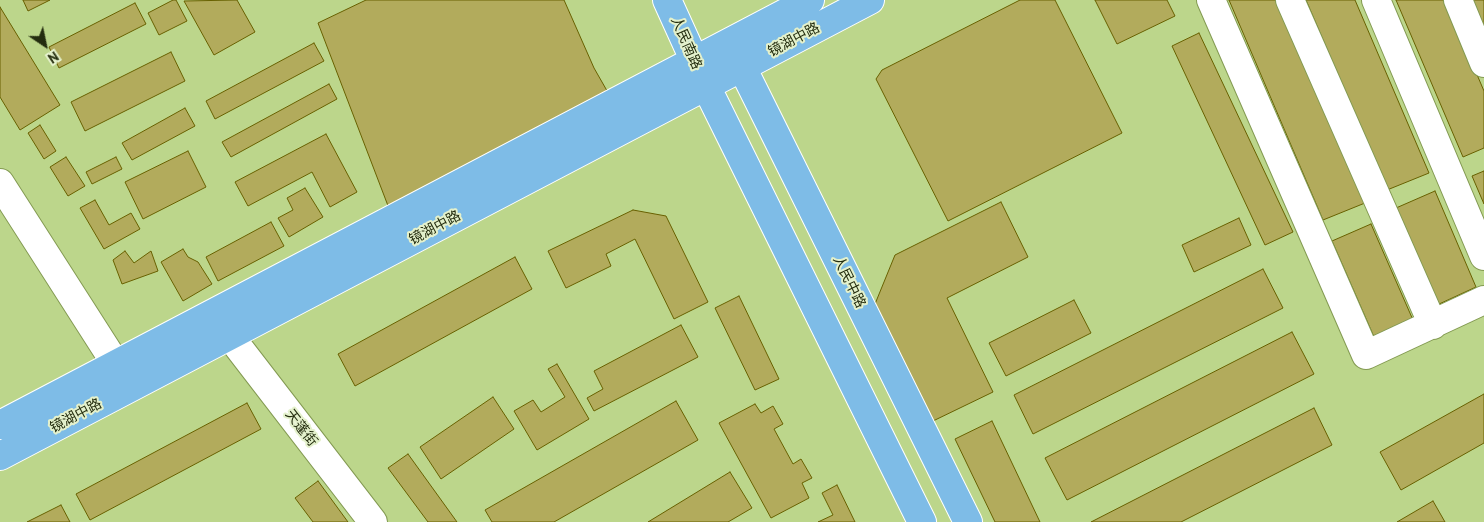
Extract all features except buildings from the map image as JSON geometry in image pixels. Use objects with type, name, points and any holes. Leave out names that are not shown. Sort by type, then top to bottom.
[{"type":"main road","name":"人民南路","points":[[667,0],[706,86]]},
{"type":"main road","name":"镜湖中路","points":[[0,456],[123,376],[694,61],[810,0]]},
{"type":"main road","name":"镜湖中路","points":[[0,424],[229,335],[870,0]]},
{"type":"main road","name":"人民中路","points":[[730,42],[968,522]]},
{"type":"main road","points":[[706,86],[922,522]]},
{"type":"street","points":[[1211,0],[1366,355],[1484,300]]},
{"type":"street","points":[[1290,0],[1433,324]]},
{"type":"street","points":[[1376,0],[1484,256]]},
{"type":"street","points":[[1458,0],[1484,63]]},
{"type":"street","points":[[0,182],[123,376]]},
{"type":"street","name":"天蓬街","points":[[229,335],[373,522]]}]
